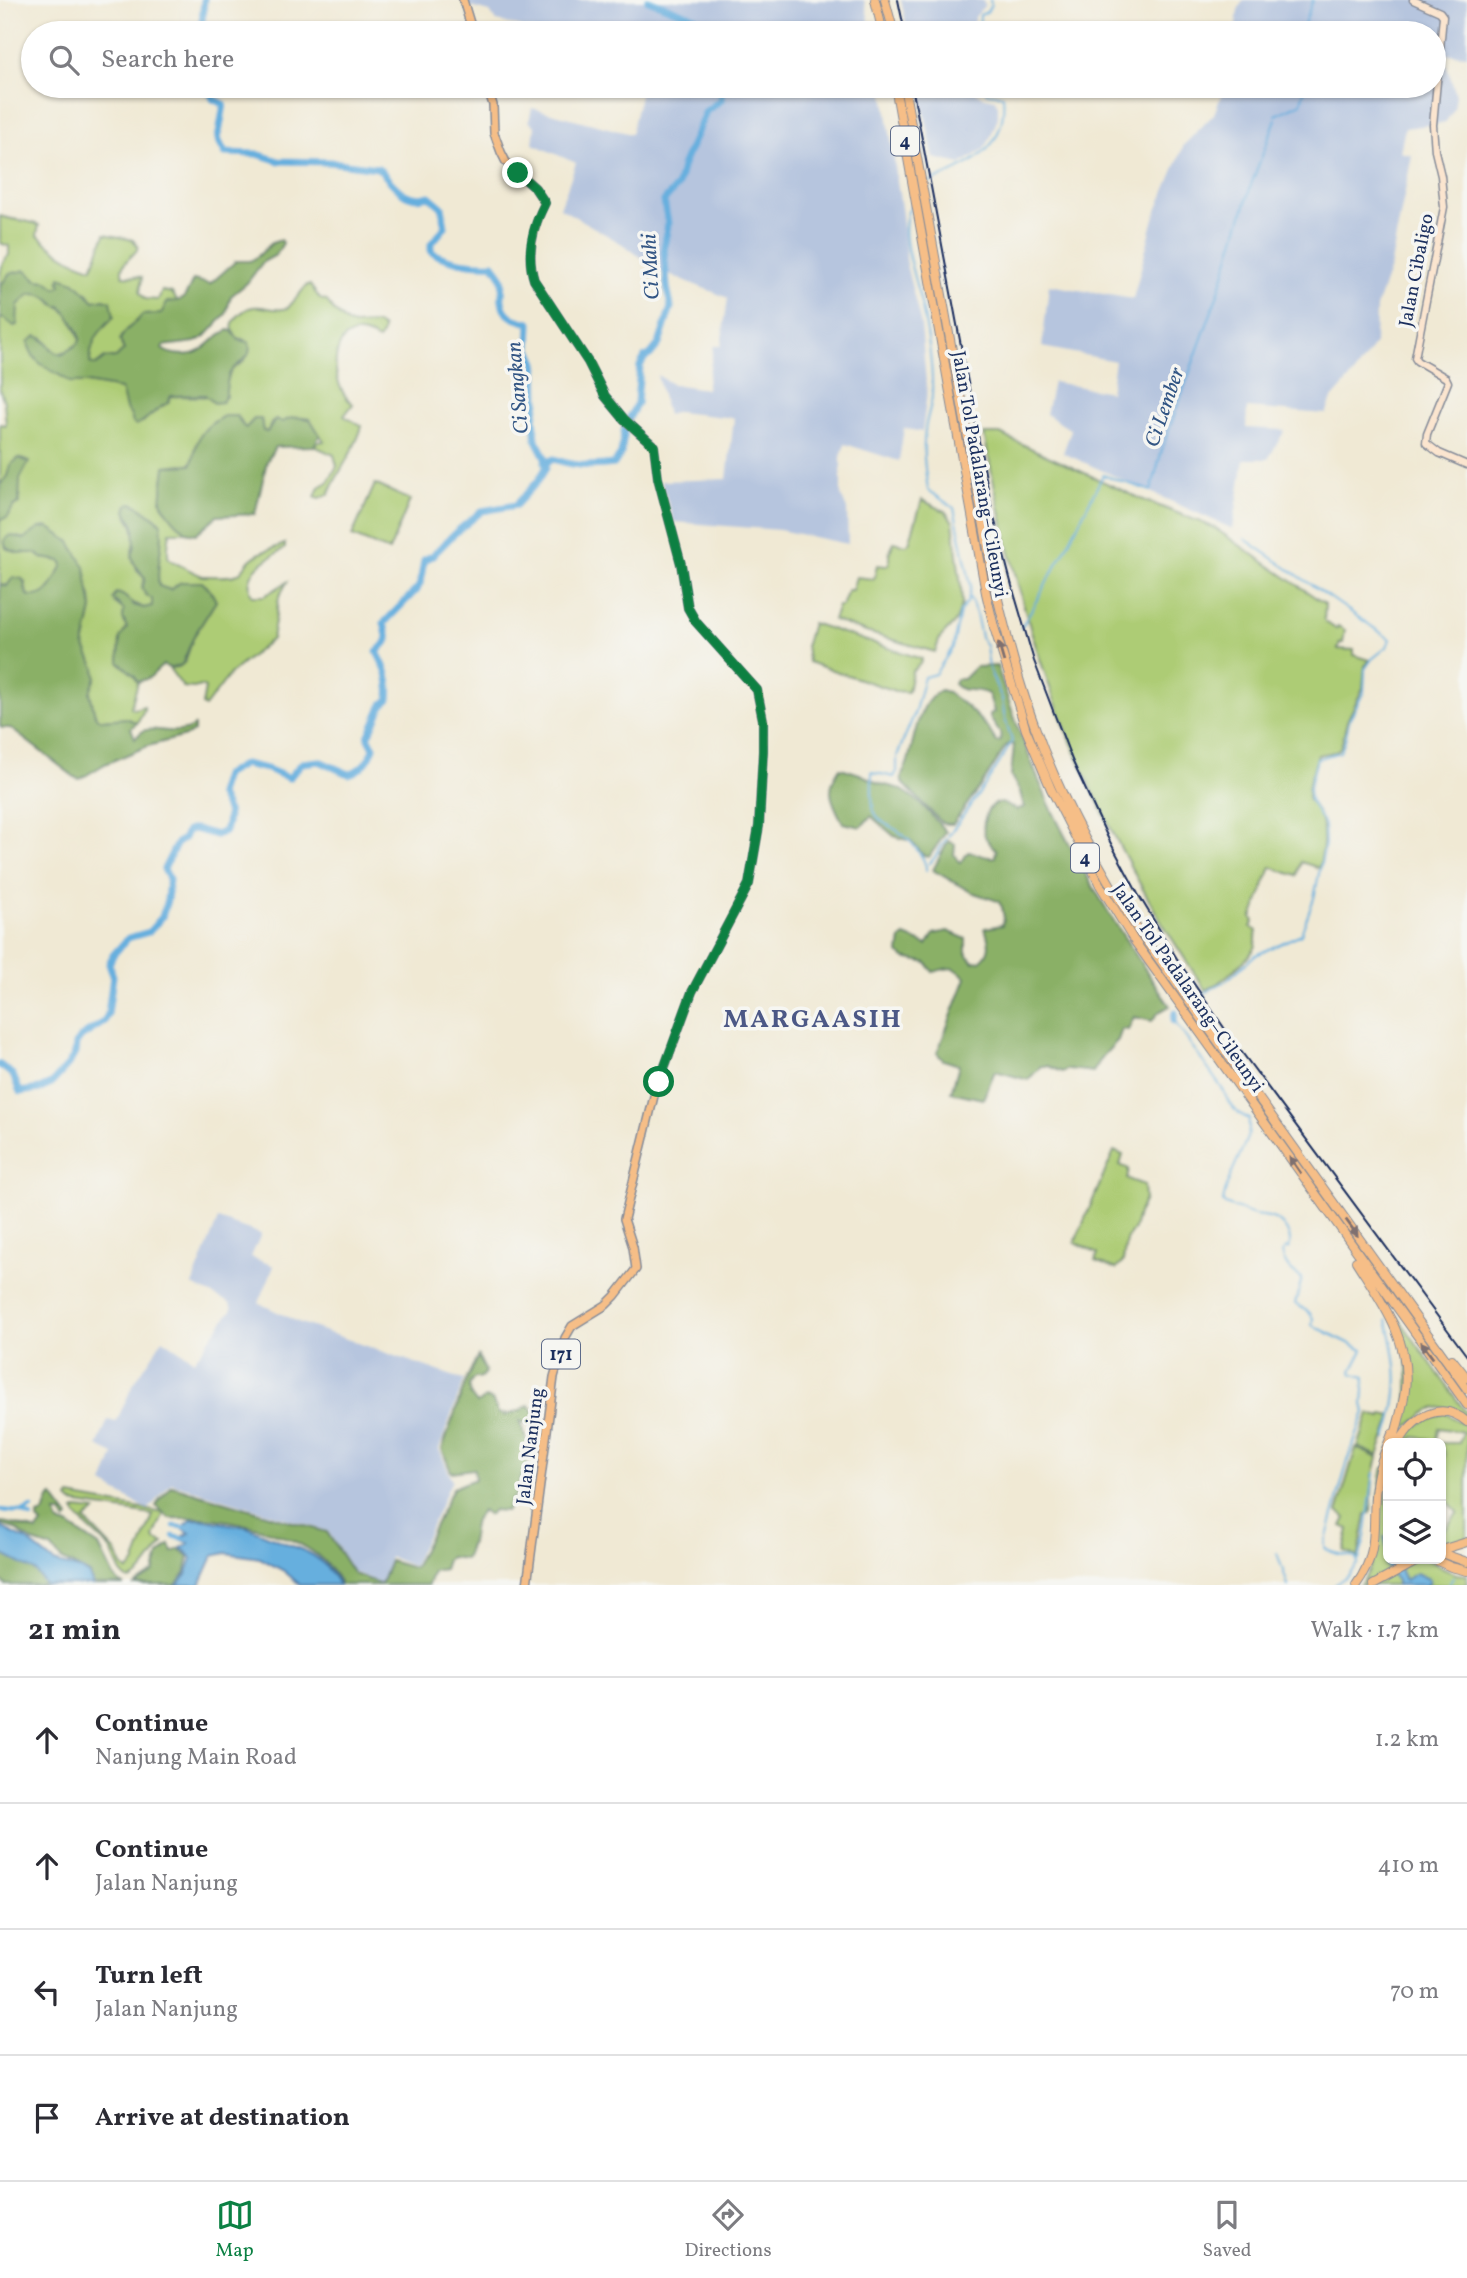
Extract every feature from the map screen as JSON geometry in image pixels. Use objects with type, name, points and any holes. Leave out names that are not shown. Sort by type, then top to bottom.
[{"type":"highway","points":[[875,0],[880,21]]},
{"type":"highway","points":[[885,0],[891,21]]},
{"type":"highway","name":"Jalan Tol Padalarang–Cileunyi","points":[[897,98],[995,587],[1019,678],[1058,784],[1098,864],[1136,927],[1467,1389]]},
{"type":"highway","name":"Jalan Tol Padalarang–Cileunyi","points":[[906,98],[923,188],[922,214],[986,593],[1007,671],[1039,761],[1076,841],[1133,939],[1467,1405]]},
{"type":"highway","points":[[1331,1217],[1385,1307],[1399,1336],[1406,1367],[1403,1405],[1394,1438]]},
{"type":"highway","points":[[1388,1277],[1467,1378]]},
{"type":"highway","points":[[1356,1585],[1373,1551],[1376,1483],[1383,1455],[1403,1405]]},
{"type":"highway","points":[[1403,1438],[1413,1424],[1434,1412],[1452,1413],[1467,1422]]},
{"type":"highway","points":[[1446,1550],[1467,1542]]},
{"type":"highway","points":[[1446,1554],[1467,1562]]},
{"type":"highway","points":[[1373,1585],[1411,1564]]},
{"type":"highway","points":[[1443,1564],[1467,1571]]},
{"type":"main road","points":[[463,0],[469,21]]},
{"type":"main road","name":"Jalan Cibaligo","points":[[1413,0],[1440,12],[1443,21]]},
{"type":"main road","name":"Jalan Nanjung","points":[[491,98],[494,133],[506,162],[535,188],[545,203],[532,240],[534,280],[588,362],[605,396],[626,421],[651,442],[691,615],[757,690],[763,720],[759,826],[749,884],[692,992],[654,1096],[625,1213],[625,1224],[636,1269],[606,1305],[572,1326],[565,1338],[554,1377],[527,1585]]},
{"type":"main road","name":"Jalan Cibaligo","points":[[1435,98],[1434,145],[1444,207],[1415,358],[1448,382],[1426,439],[1428,445],[1467,465]]},
{"type":"shaded area","points":[[465,0],[864,0],[869,21],[496,21],[490,12],[467,6]]},
{"type":"shaded area","points":[[901,0],[983,0],[985,5],[974,21],[905,21]]},
{"type":"shaded area","points":[[1243,0],[1467,0],[1467,55],[1448,54],[1446,63],[1446,21],[1237,21]]},
{"type":"shaded area","points":[[1446,63],[1456,95],[1454,109],[1445,123],[1405,128],[1400,152],[1412,155],[1390,268],[1376,307],[1375,344],[1332,399],[1326,414],[1247,408],[1246,428],[1285,430],[1268,459],[1244,459],[1233,529],[1063,453],[1071,430],[1046,414],[1053,382],[1110,392],[1115,361],[1042,347],[1049,285],[1133,299],[1154,218],[1184,145],[1214,114],[1220,98],[1446,98]]},
{"type":"shaded area","points":[[639,98],[885,98],[907,268],[921,325],[927,393],[922,432],[904,428],[899,461],[845,444],[841,457],[841,495],[847,509],[848,544],[779,530],[674,522],[661,481],[727,479],[734,418],[678,412],[667,415],[657,375],[672,384],[706,389],[714,346],[721,346],[728,298],[658,270],[624,245],[560,208],[576,163],[533,144],[535,126],[529,121],[532,108],[631,134]]},
{"type":"shaded area","points":[[922,98],[995,99],[998,117],[984,149],[961,164],[934,158]]},
{"type":"shaded area","points":[[218,1219],[261,1234],[251,1257],[274,1266],[259,1303],[298,1322],[464,1380],[439,1449],[452,1480],[413,1566],[390,1557],[381,1583],[354,1572],[328,1531],[171,1483],[148,1510],[103,1484],[114,1454],[97,1446],[108,1420],[116,1422],[133,1385],[163,1339],[194,1360],[232,1309],[230,1303],[192,1285]]},
{"type":"green space","points":[[0,216],[39,225],[37,235],[69,259],[92,268],[105,234],[133,240],[138,246],[137,250],[122,268],[123,276],[142,277],[140,293],[145,299],[158,300],[162,291],[172,293],[178,302],[161,314],[142,316],[132,326],[121,344],[124,350],[116,358],[105,358],[92,365],[90,356],[95,338],[111,320],[104,299],[94,302],[88,293],[61,284],[59,288],[50,286],[25,270],[7,277],[0,287],[1,269],[9,255],[9,246],[0,243]]},
{"type":"green space","points":[[281,240],[283,243],[276,255],[263,262],[247,283],[231,296],[226,314],[205,337],[195,342],[163,346],[162,349],[170,353],[192,354],[229,330],[239,340],[249,342],[249,353],[230,374],[222,402],[214,403],[205,395],[171,396],[168,403],[136,425],[126,409],[121,389],[71,383],[34,357],[28,342],[36,336],[60,354],[64,354],[79,342],[76,328],[61,306],[43,295],[30,294],[18,305],[17,325],[0,318],[0,287],[9,274],[26,270],[37,280],[47,281],[56,288],[61,284],[60,277],[75,282],[94,301],[111,301],[114,316],[100,331],[92,348],[90,363],[96,365],[105,358],[116,358],[124,350],[120,340],[127,330],[142,315],[161,314],[167,302],[181,299],[193,280],[210,284],[236,261],[250,261],[272,243]]},
{"type":"green space","points":[[307,285],[310,285],[320,299],[327,301],[347,323],[377,324],[383,328],[378,340],[362,334],[350,335],[342,342],[337,353],[338,381],[353,404],[344,416],[362,426],[329,494],[315,497],[319,487],[328,482],[337,466],[334,455],[314,446],[324,441],[320,435],[283,422],[272,422],[267,432],[263,431],[261,419],[254,419],[246,428],[240,419],[224,416],[204,430],[190,465],[166,466],[162,486],[162,505],[177,524],[185,529],[185,532],[170,532],[169,559],[196,573],[203,576],[235,575],[258,554],[285,544],[285,548],[258,567],[250,580],[252,596],[264,596],[287,582],[279,597],[272,639],[230,674],[205,707],[202,705],[205,688],[183,687],[169,668],[179,667],[185,662],[194,636],[216,601],[202,582],[182,582],[171,589],[159,586],[161,528],[159,520],[142,508],[127,515],[135,533],[132,552],[137,570],[145,579],[142,585],[153,599],[152,606],[144,608],[131,602],[115,603],[124,610],[123,618],[127,628],[120,638],[119,662],[138,682],[131,707],[134,709],[144,706],[144,710],[137,723],[126,718],[97,719],[90,692],[96,677],[95,668],[84,645],[92,609],[91,596],[70,542],[48,527],[27,537],[13,536],[5,544],[6,548],[18,553],[36,553],[42,558],[61,561],[63,565],[53,583],[40,595],[27,595],[25,582],[10,583],[7,586],[0,584],[0,424],[6,425],[0,390],[0,318],[14,326],[19,303],[32,294],[42,295],[61,307],[80,341],[64,352],[57,353],[43,338],[47,368],[71,383],[121,389],[129,411],[143,422],[158,407],[168,403],[171,396],[226,397],[230,371],[243,362],[248,353],[245,340],[236,337],[233,331],[232,326],[236,319],[251,308],[288,308]]},
{"type":"green space","points":[[224,416],[237,416],[246,428],[254,419],[261,419],[263,431],[267,432],[275,420],[283,422],[292,418],[307,418],[320,435],[314,446],[275,447],[267,461],[255,514],[217,516],[196,534],[185,532],[161,501],[165,466],[191,465],[202,434]]},
{"type":"green space","points":[[984,434],[1000,434],[1141,499],[1213,527],[1325,604],[1324,621],[1336,629],[1338,626],[1345,630],[1343,643],[1340,643],[1338,649],[1354,650],[1354,655],[1370,660],[1365,666],[1363,688],[1347,721],[1341,747],[1335,752],[1318,755],[1308,787],[1308,799],[1319,815],[1323,832],[1319,868],[1301,862],[1297,876],[1271,867],[1252,918],[1254,921],[1251,927],[1257,931],[1255,948],[1232,972],[1205,990],[1160,919],[1122,850],[1077,757],[1052,694],[1016,578]]},
{"type":"green space","points":[[19,458],[29,462],[20,479],[19,503],[13,507],[8,517],[0,520],[0,485],[7,476],[10,465]]},
{"type":"green space","points":[[375,484],[410,500],[389,551],[352,536]]},
{"type":"green space","points":[[922,500],[945,511],[953,522],[961,587],[962,604],[956,621],[940,638],[935,652],[833,620],[848,590],[852,590],[856,577],[874,579],[877,565],[886,566],[889,563],[889,553],[894,542],[906,545],[909,543]]},
{"type":"green space","points":[[132,503],[161,523],[159,586],[170,590],[181,582],[202,582],[216,601],[194,636],[182,665],[169,668],[163,665],[149,678],[138,682],[119,662],[120,638],[127,628],[123,618],[124,610],[113,599],[116,593],[134,605],[144,608],[152,606],[152,599],[142,589],[145,578],[132,556],[135,545],[134,526],[126,511],[128,504]]},
{"type":"green space","points":[[48,527],[70,542],[85,567],[92,609],[84,645],[95,668],[96,677],[90,692],[95,716],[101,720],[126,718],[137,723],[131,728],[135,738],[147,730],[180,731],[194,726],[194,731],[189,735],[148,746],[105,764],[80,779],[10,728],[2,728],[0,725],[0,584],[7,586],[13,577],[23,579],[27,595],[40,595],[50,588],[63,565],[61,561],[42,558],[36,553],[18,553],[6,548],[4,540],[10,535],[24,539],[40,528]]},
{"type":"green space","points":[[812,623],[922,659],[912,671],[908,692],[895,691],[808,662],[806,644]]},
{"type":"green space","points":[[997,666],[1029,757],[1065,836],[1107,910],[1170,1006],[1159,1012],[1152,1021],[1134,1017],[1128,1030],[1122,1029],[1118,1040],[1093,1072],[1069,1069],[1062,1072],[1041,1066],[1028,1080],[995,1071],[983,1099],[951,1092],[959,1065],[943,1060],[937,1053],[966,978],[951,968],[933,972],[927,963],[904,958],[899,953],[901,939],[905,936],[927,945],[934,934],[948,931],[966,939],[966,952],[973,962],[980,961],[987,953],[989,942],[985,928],[1002,925],[1002,907],[998,901],[971,892],[933,870],[948,841],[955,844],[954,855],[961,863],[968,852],[995,857],[996,850],[984,832],[988,810],[1001,803],[1017,810],[1024,807],[1020,792],[1011,776],[1014,745],[1009,744],[1005,748],[953,824],[941,822],[902,782],[902,774],[922,712],[933,696],[941,690],[964,704],[987,727],[997,742],[1001,741],[1000,733],[990,718],[990,714],[994,712],[989,695],[961,689],[954,684],[956,679],[963,679],[975,667]]},
{"type":"green space","points":[[840,768],[902,790],[926,809],[946,832],[929,857],[924,856],[911,841],[894,836],[871,816],[861,827],[843,823],[831,796],[832,783]]},
{"type":"green space","points":[[1114,1151],[1123,1155],[1120,1165],[1129,1169],[1127,1179],[1144,1185],[1145,1199],[1134,1229],[1126,1240],[1123,1262],[1116,1269],[1095,1261],[1098,1254],[1075,1242]]},
{"type":"green space","points":[[1397,1316],[1467,1414],[1467,1418],[1456,1411],[1439,1408],[1424,1414],[1401,1432],[1407,1402],[1408,1373],[1405,1345]]},
{"type":"green space","points":[[478,1356],[486,1372],[481,1378],[474,1378],[469,1385],[471,1396],[477,1404],[486,1398],[492,1400],[498,1413],[506,1414],[529,1405],[539,1418],[531,1425],[520,1421],[528,1442],[529,1455],[517,1494],[511,1500],[507,1511],[494,1510],[488,1515],[482,1511],[475,1520],[465,1559],[450,1557],[444,1569],[433,1571],[428,1585],[341,1585],[321,1558],[293,1541],[230,1521],[169,1518],[156,1506],[172,1486],[327,1532],[354,1574],[381,1584],[390,1561],[414,1568],[453,1488],[475,1479],[474,1469],[451,1472],[442,1449],[467,1378]]},
{"type":"green space","points":[[1445,1413],[1467,1426],[1467,1540],[1446,1547],[1446,1528],[1458,1512],[1446,1500],[1446,1443],[1459,1443],[1463,1432],[1439,1428],[1436,1438],[1406,1438],[1420,1424]]},
{"type":"green space","points":[[1369,1414],[1392,1416],[1378,1456],[1358,1447]]},
{"type":"green space","points":[[1356,1448],[1378,1458],[1373,1477],[1371,1513],[1366,1514],[1358,1559],[1344,1551],[1349,1529],[1342,1526],[1346,1518],[1337,1512]]},
{"type":"green space","points":[[1383,1468],[1383,1564],[1436,1564],[1456,1574],[1467,1575],[1467,1585],[1360,1585],[1374,1558],[1377,1543]]},
{"type":"green space","points":[[53,1496],[69,1518],[66,1521],[61,1513],[56,1513],[58,1522],[68,1525],[99,1546],[114,1577],[124,1585],[94,1585],[90,1574],[61,1559],[51,1548],[33,1542],[15,1529],[0,1525],[0,1522],[37,1531],[42,1524],[38,1515],[44,1513],[49,1499]]},
{"type":"green space","points":[[70,1496],[164,1513],[154,1537],[164,1543],[143,1570],[129,1580],[119,1570],[109,1548],[74,1511],[96,1511],[85,1520],[116,1552],[122,1566],[128,1571],[135,1562],[153,1515],[72,1503],[68,1499]]},
{"type":"green space","points":[[170,1544],[173,1552],[179,1549],[189,1556],[185,1574],[176,1585],[135,1585],[154,1572],[159,1555]]},
{"type":"green space","points":[[0,1553],[36,1571],[46,1585],[6,1585],[0,1579]]},
{"type":"water","points":[[200,1519],[247,1527],[307,1552],[326,1566],[339,1585],[300,1585],[284,1571],[260,1558],[226,1553],[213,1556],[200,1585],[177,1585],[186,1575],[192,1558],[181,1548],[189,1543],[183,1540],[184,1536],[190,1533],[184,1529],[185,1525],[191,1520]]},
{"type":"water","points":[[0,1527],[25,1539],[54,1562],[82,1570],[89,1575],[93,1585],[46,1585],[35,1571],[0,1553]]},
{"type":"water","points":[[1402,1564],[1400,1569],[1405,1580],[1416,1573],[1430,1581],[1427,1585],[1397,1585],[1385,1565]]},
{"type":"waterway","name":"Ci Sangkan","points":[[202,21],[204,0]]},
{"type":"waterway","name":"Ci Mahi","points":[[648,0],[698,21]]},
{"type":"waterway","points":[[980,21],[980,15],[987,12],[991,4],[990,0]]},
{"type":"waterway","name":"Ci Lember","points":[[1305,21],[1313,0]]},
{"type":"waterway","name":"Ci Sangkan","points":[[0,1065],[13,1075],[20,1092],[40,1089],[51,1084],[69,1064],[81,1037],[104,1022],[108,1014],[113,976],[109,964],[128,938],[149,932],[162,917],[169,879],[164,869],[177,843],[184,838],[187,831],[194,829],[216,835],[225,831],[227,812],[219,794],[225,775],[244,764],[289,778],[302,763],[319,761],[349,774],[364,764],[374,747],[368,737],[383,704],[389,699],[387,675],[377,652],[388,640],[384,623],[417,589],[424,560],[432,556],[482,511],[516,505],[546,468],[545,457],[536,440],[536,363],[529,347],[530,323],[516,319],[505,311],[502,279],[493,264],[461,262],[431,252],[431,244],[445,227],[442,207],[429,196],[420,198],[406,195],[378,168],[330,162],[279,161],[257,154],[225,153],[218,139],[224,104],[213,98]]},
{"type":"waterway","name":"Ci Mahi","points":[[545,463],[554,459],[591,466],[606,465],[614,464],[621,454],[625,426],[637,403],[640,366],[659,344],[671,307],[664,247],[668,224],[664,201],[678,185],[682,167],[706,111],[721,98]]},
{"type":"waterway","points":[[926,186],[984,152],[1000,129],[1003,98]]},
{"type":"waterway","name":"Ci Lember","points":[[1276,115],[1301,103],[1302,98]]},
{"type":"waterway","name":"Ci Lember","points":[[1021,628],[1103,475],[1151,491],[1163,446],[1219,291],[1252,182],[1276,119]]},
{"type":"waterway","points":[[912,204],[905,227],[906,241],[924,318],[932,374],[932,399],[924,446],[928,490],[954,508],[971,586],[968,601],[960,612],[953,647],[935,674],[924,677],[914,715],[897,756],[897,771],[894,777],[872,772],[872,792],[876,815],[912,844],[921,855],[926,871]]},
{"type":"waterway","points":[[1193,1000],[1227,980],[1254,956],[1301,934],[1314,898],[1325,844],[1324,825],[1310,800],[1309,789],[1317,759],[1340,752],[1350,718],[1364,692],[1365,669],[1372,659],[1387,647],[1390,639],[1245,539]]},
{"type":"waterway","points":[[929,864],[989,780],[1012,741],[1002,699],[989,669],[986,646],[970,598]]},
{"type":"waterway","points":[[1174,1021],[1175,1013]]},
{"type":"waterway","points":[[1174,1021],[1223,1090],[1229,1103],[1238,1113],[1249,1119],[1248,1135],[1230,1177],[1223,1203],[1251,1214],[1272,1218],[1284,1226],[1290,1243],[1289,1248],[1282,1253],[1283,1258],[1289,1268],[1302,1278],[1295,1304],[1309,1312],[1313,1318],[1312,1325],[1363,1350],[1352,1371],[1353,1374],[1365,1377],[1365,1412],[1348,1460],[1325,1544],[1328,1550],[1356,1558],[1358,1563],[1347,1576],[1334,1585]]},
{"type":"waterway","points":[[1386,1438],[1394,1407],[1397,1379],[1387,1320]]},
{"type":"waterway","points":[[1359,1560],[1374,1473]]},
{"type":"waterway","points":[[22,1512],[32,1508]]},
{"type":"waterway","points":[[0,1510],[21,1512],[31,1517]]},
{"type":"waterway","points":[[174,1526],[189,1528]]},
{"type":"waterway","points":[[173,1536],[189,1540]]},
{"type":"waterway","points":[[1277,1553],[1288,1585]]},
{"type":"waterway","points":[[1448,1585],[1453,1578]]},
{"type":"railway","points":[[898,0],[902,21]]},
{"type":"railway","points":[[914,98],[992,510],[1034,661],[1072,760],[1108,838],[1179,962],[1229,1035],[1467,1356]]},
{"type":"district","name":"MARGAASIH","points":[[813,1018]]},
{"type":"route","points":[[518,173],[535,188],[545,203],[532,240],[534,280],[588,362],[605,396],[624,419],[654,446],[658,478],[681,564],[688,608],[701,629],[756,689],[763,720],[761,803],[749,884],[692,992],[659,1082]]}]
